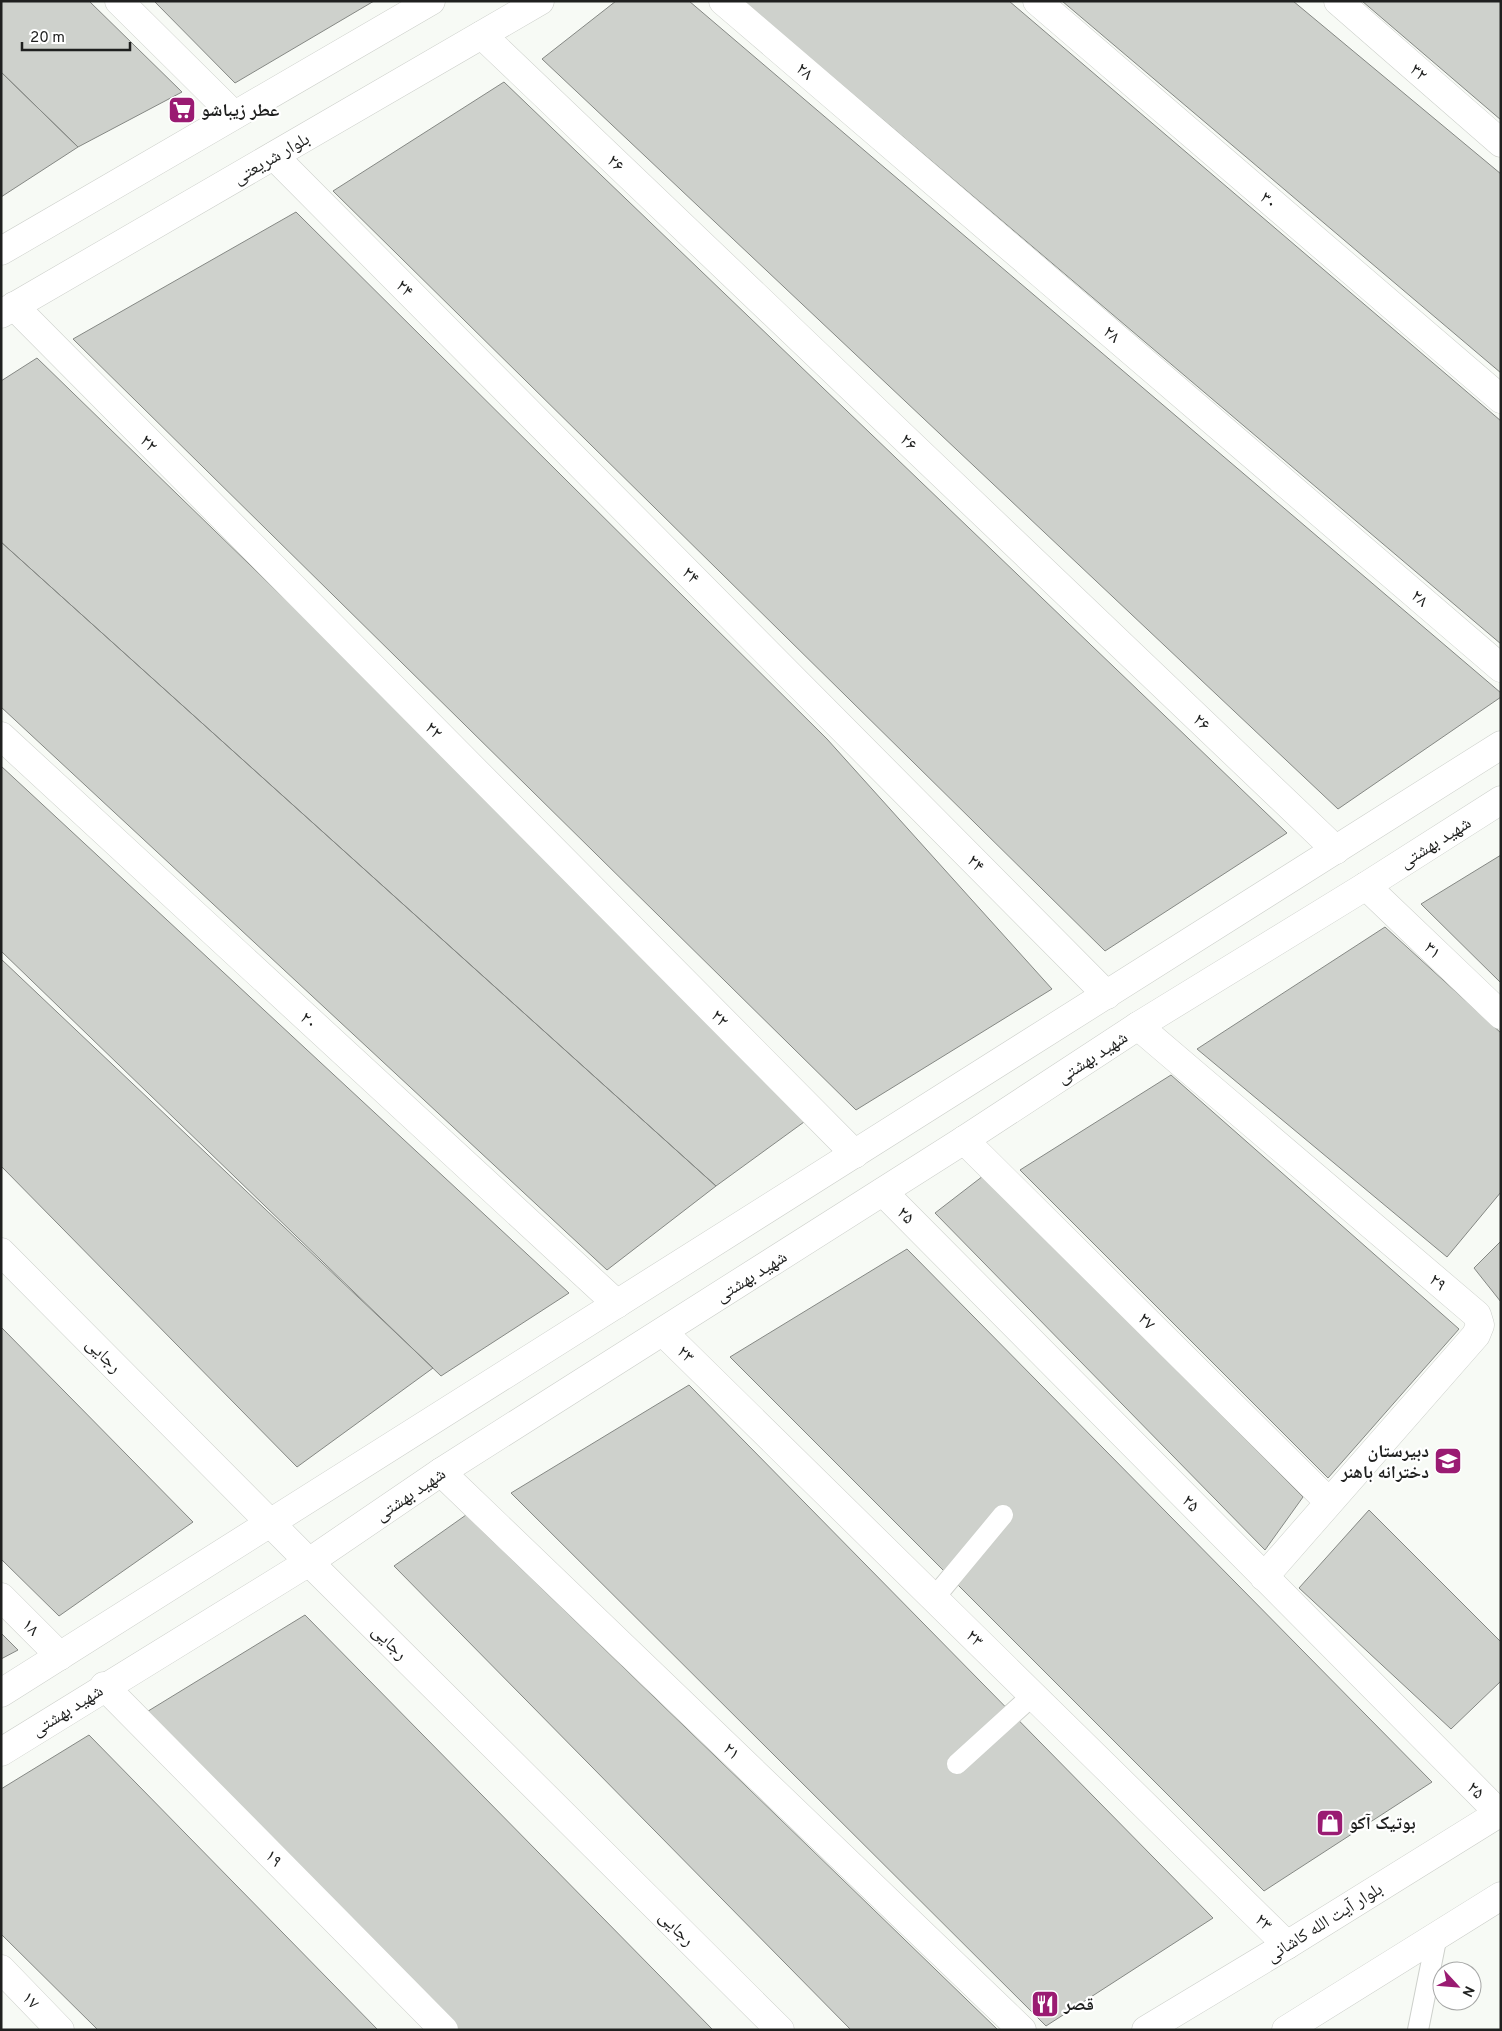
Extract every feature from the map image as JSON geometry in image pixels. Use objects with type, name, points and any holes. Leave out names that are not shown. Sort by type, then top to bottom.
[{"type":"street","points":[[119,1],[234,115]]},
{"type":"street","points":[[1,251],[431,1]]},
{"type":"street","name":"بلوار شریعتی","points":[[8,310],[540,1]]},
{"type":"street","name":"۲۸","points":[[724,1],[1501,668]]},
{"type":"street","name":"۳۰","points":[[1037,1],[1501,399]]},
{"type":"street","name":"۳۲","points":[[1338,1],[1501,143]]},
{"type":"street","name":"۲۶","points":[[482,35],[1336,850]]},
{"type":"street","name":"۲۴","points":[[274,156],[1107,994]]},
{"type":"street","name":"۲۲","points":[[8,310],[855,1154]]},
{"type":"street","name":"۲۰","points":[[1,736],[617,1304]]},
{"type":"street","points":[[1,1693],[1501,745]]},
{"type":"street","name":"شهید بهشتی","points":[[1,1752],[104,1686],[308,1562],[441,1472],[883,1192],[1138,1026],[1366,886],[1501,800]]},
{"type":"street","name":"۳۱","points":[[1366,886],[1501,1015]]},
{"type":"street","name":"۲۹","points":[[1138,1026],[1478,1315],[1480,1325],[1476,1335],[1264,1577]]},
{"type":"street","name":"۲۷","points":[[964,1140],[1329,1502]]},
{"type":"street","name":"۲۵","points":[[883,1192],[1500,1813]]},
{"type":"street","name":"رجایی","points":[[1,1252],[308,1562],[780,2030]]},
{"type":"street","name":"۲۳","points":[[663,1332],[1287,1945]]},
{"type":"street","name":"۲۱","points":[[441,1472],[1022,2030]]},
{"type":"street","name":"۱۸","points":[[1,1597],[60,1656]]},
{"type":"street","name":"۱۹","points":[[104,1686],[444,2030]]},
{"type":"street","name":"بلوار آیت الله کاشانی","points":[[1146,2030],[1500,1813]]},
{"type":"street","points":[[1286,2030],[1501,1896]]},
{"type":"street","name":"۱۷","points":[[1,1969],[60,2030]]},
{"type":"lane","points":[[934,1598],[1002,1515]]},
{"type":"lane","points":[[957,1764],[1033,1695]]},
{"type":"lane","points":[[1418,2030],[1438,1935]]},
{"type":"building","points":[[1,1],[89,1],[182,92],[78,147],[1,72]]},
{"type":"building","points":[[154,1],[374,1],[235,83]]},
{"type":"building","points":[[616,1],[689,1],[1501,693],[1501,697],[1338,809],[542,59]]},
{"type":"building","points":[[743,1],[1009,1],[1501,421],[1501,644]]},
{"type":"building","points":[[1062,1],[1293,1],[1501,174],[1501,373]]},
{"type":"building","points":[[1362,1],[1501,1],[1501,120]]},
{"type":"building","points":[[1,72],[78,147],[1,197]]},
{"type":"building","points":[[504,82],[1287,833],[1105,951],[333,191]]},
{"type":"building","points":[[296,212],[827,739],[1052,989],[856,1110],[73,339]]},
{"type":"building","points":[[37,358],[815,1114],[716,1186],[1,542],[1,381]]},
{"type":"building","points":[[1,542],[716,1186],[607,1270],[1,707]]},
{"type":"building","points":[[1,766],[569,1293],[441,1376],[1,951]]},
{"type":"building","points":[[1501,855],[1501,983],[1421,904]]},
{"type":"building","points":[[1385,927],[1501,1033],[1501,1192],[1447,1257],[1197,1049]]},
{"type":"building","points":[[1,959],[433,1368],[297,1467],[1,1166]]},
{"type":"building","points":[[1171,1075],[1459,1329],[1328,1478],[1020,1170]]},
{"type":"building","points":[[983,1176],[1303,1497],[1265,1550],[935,1213]]},
{"type":"building","points":[[1501,1241],[1501,1302],[1474,1268]]},
{"type":"building","points":[[907,1249],[1432,1782],[1264,1891],[730,1357]]},
{"type":"building","points":[[1,1327],[193,1522],[59,1616],[1,1559]]},
{"type":"building","points":[[689,1385],[1213,1918],[1046,2026],[511,1493]]},
{"type":"building","points":[[1369,1510],[1501,1642],[1501,1681],[1451,1729],[1299,1588]]},
{"type":"building","points":[[466,1515],[998,2030],[851,2030],[394,1566]]},
{"type":"building","points":[[305,1615],[713,2030],[434,2030],[127,1724]]},
{"type":"building","points":[[1,1633],[18,1650],[1,1659]]},
{"type":"building","points":[[89,1735],[378,2030],[98,2030],[1,1934],[1,1789]]},
{"type":"place","name":"عطر زیباشو","points":[[182,110]]},
{"type":"place","name":"دبیرستان دخترانه باهنر","points":[[1448,1461]]},
{"type":"place","name":"بوتیک آکو","points":[[1330,1823]]},
{"type":"place","name":"قصر","points":[[1045,2004]]}]
